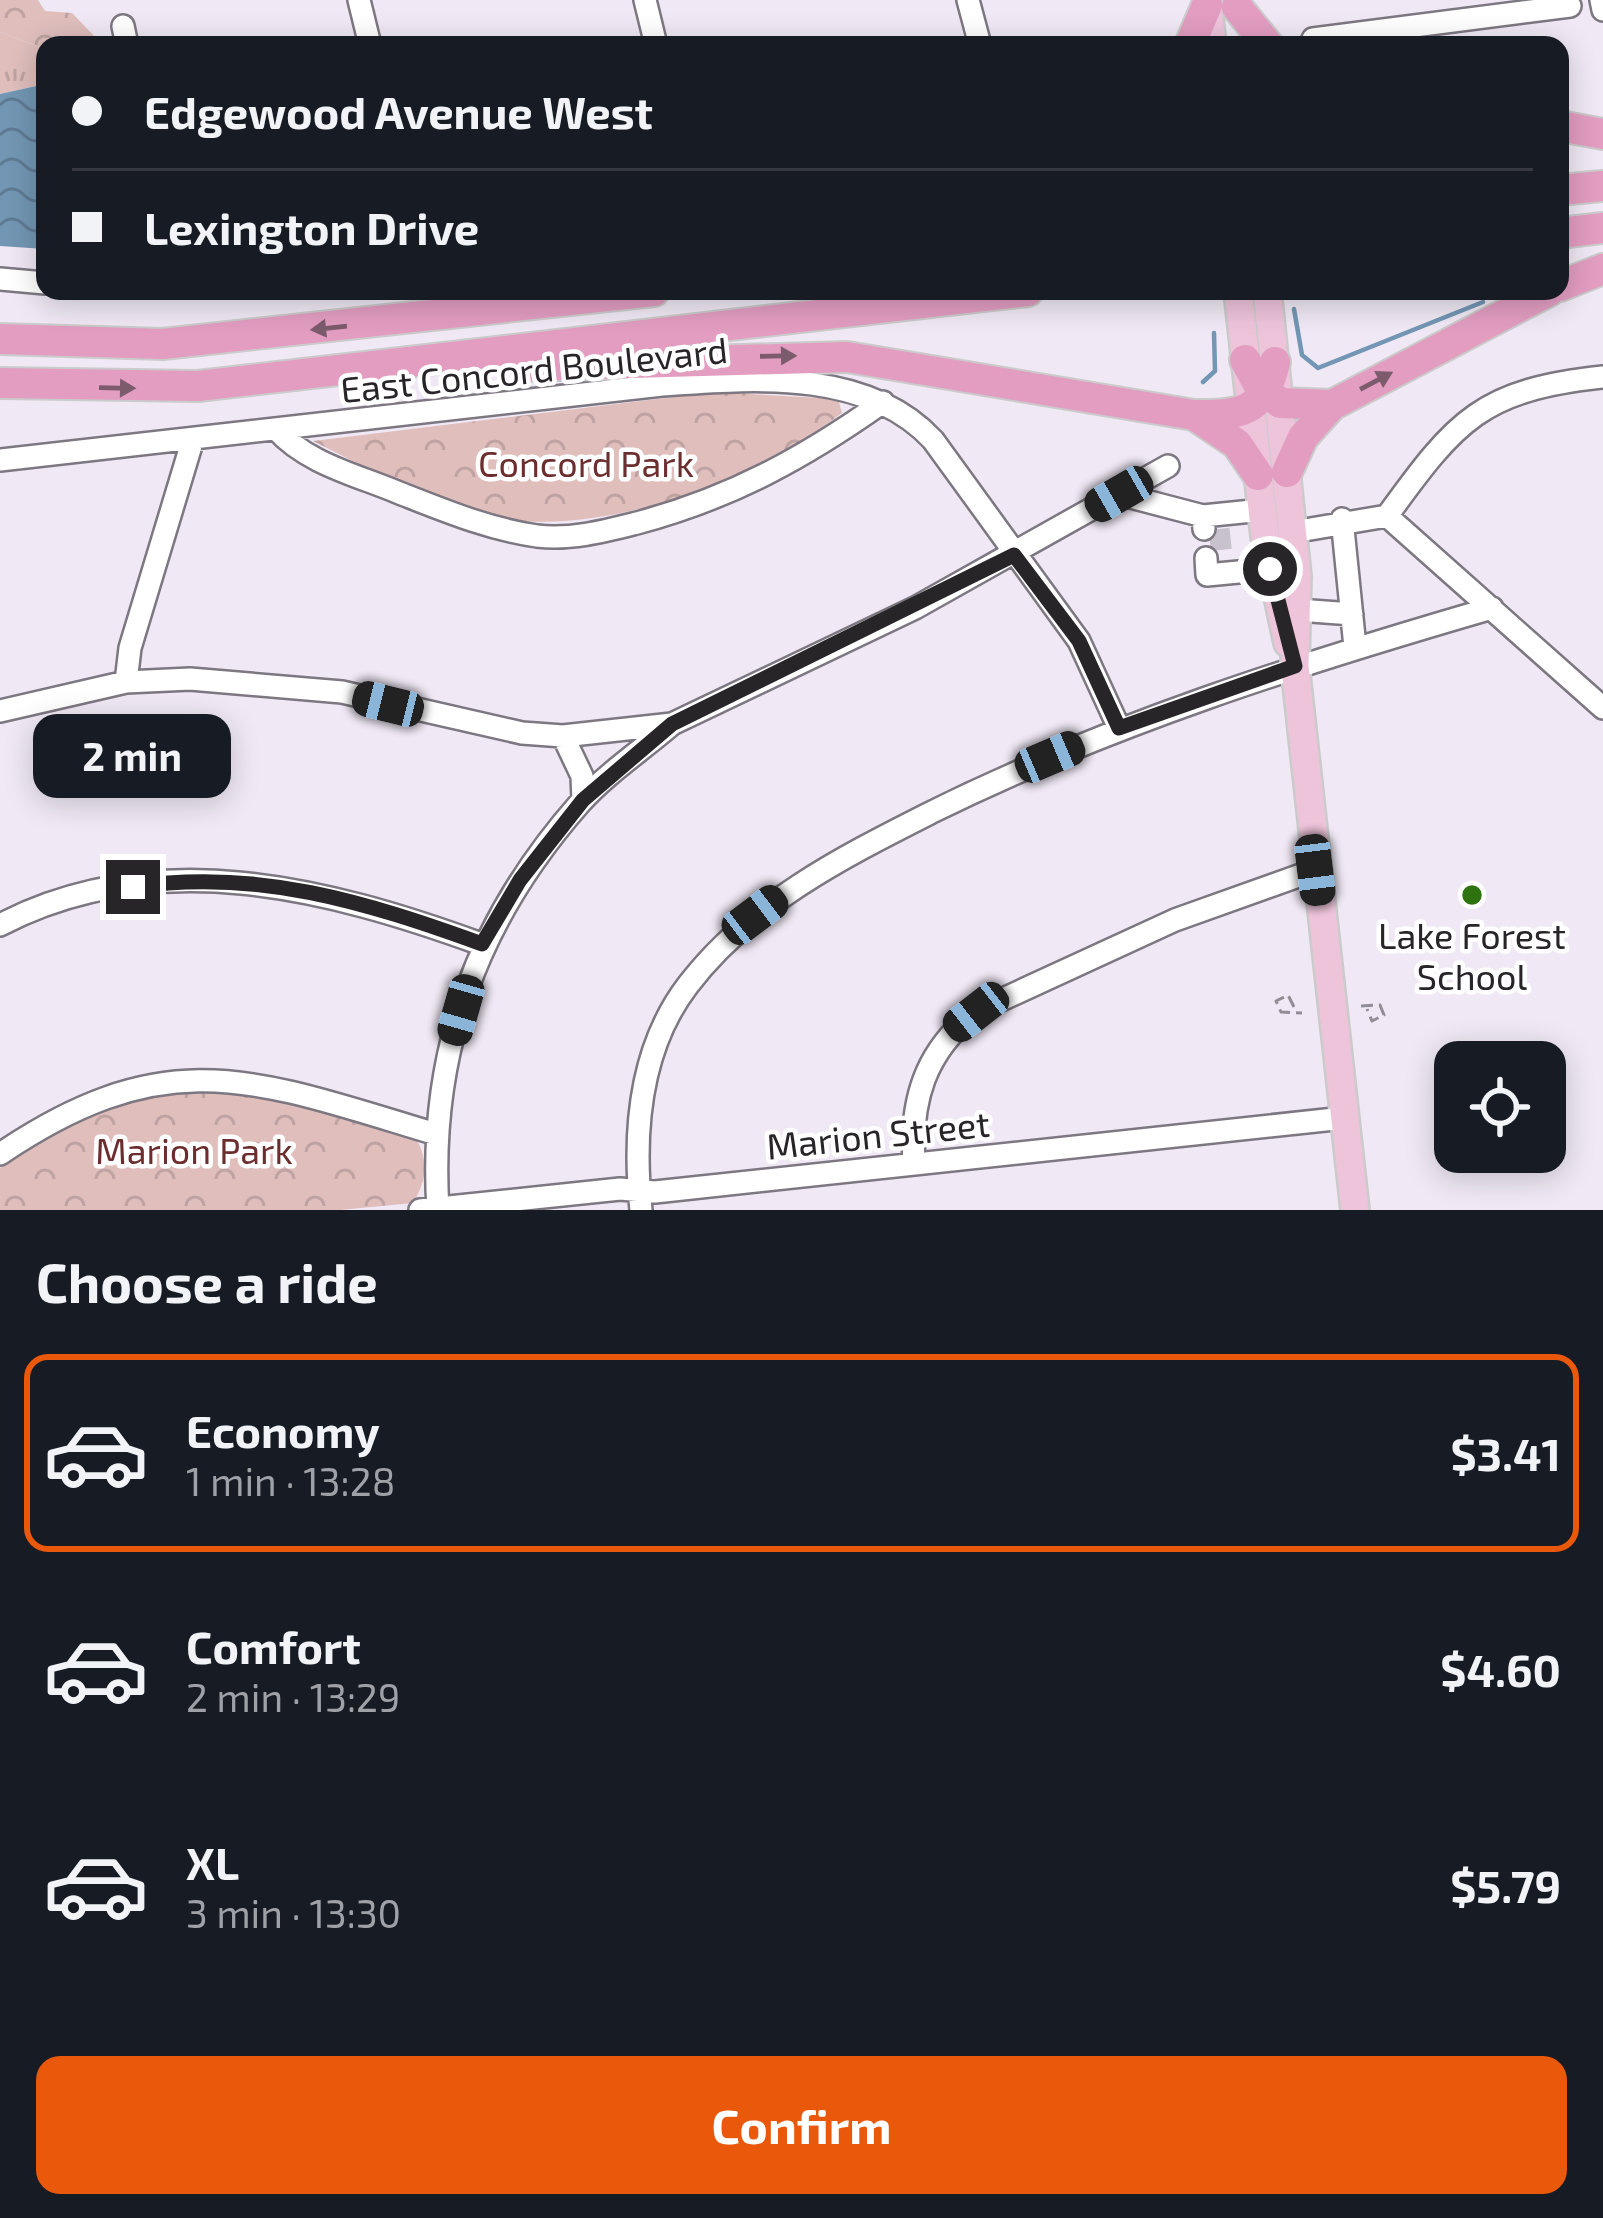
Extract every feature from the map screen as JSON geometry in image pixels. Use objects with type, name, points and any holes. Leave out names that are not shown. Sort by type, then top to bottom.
[{"type":"highway","points":[[1197,36],[1222,3],[1258,36]]},
{"type":"highway","points":[[1569,128],[1603,134]]},
{"type":"highway","points":[[1569,189],[1603,185]]},
{"type":"highway","points":[[1569,232],[1603,228]]},
{"type":"highway","points":[[1569,282],[1603,269]]},
{"type":"highway","points":[[405,320],[476,300]]},
{"type":"highway","points":[[0,339],[163,344],[577,300]]},
{"type":"highway","points":[[0,383],[198,386],[950,300]]},
{"type":"highway","points":[[1194,415],[1272,473],[1332,405],[1532,300]]},
{"type":"highway","points":[[410,362],[569,365],[847,357],[1194,415],[1237,416],[1266,402],[1332,405]]},
{"type":"highway","points":[[1260,361],[1266,402]]},
{"type":"main road","points":[[1214,36],[1222,3]]},
{"type":"main road","points":[[1222,3],[1237,36]]},
{"type":"main road","points":[[1241,300],[1260,361]]},
{"type":"main road","points":[[1260,361],[1266,300]]},
{"type":"main road","points":[[1266,402],[1272,473],[1294,532],[1295,666],[1354,1210]]},
{"type":"main road","points":[[1272,473],[1262,510],[1270,569],[1295,666]]},
{"type":"street","points":[[368,36],[360,3],[384,0]]},
{"type":"street","points":[[646,0],[654,36]]},
{"type":"street","points":[[968,0],[977,36]]},
{"type":"street","points":[[1601,0],[1603,10]]},
{"type":"street","points":[[1327,36],[1438,12],[1570,6]]},
{"type":"street","points":[[0,279],[36,282]]},
{"type":"street","points":[[1294,532],[1388,516],[1450,438],[1487,405],[1524,388],[1603,377]]},
{"type":"street","name":"East Concord Boulevard","points":[[0,460],[709,382],[830,387],[883,402],[933,440],[1079,641],[1119,728]]},
{"type":"street","points":[[276,429],[290,445],[318,460],[460,517],[541,536],[573,537],[741,490],[809,455],[883,402]]},
{"type":"street","points":[[126,682],[130,648],[193,439]]},
{"type":"street","points":[[432,1209],[436,1134],[448,1055],[482,944],[583,800],[672,724],[1014,555],[1168,466]]},
{"type":"street","points":[[1119,494],[1218,522],[1262,510]]},
{"type":"street","points":[[1388,516],[1603,708]]},
{"type":"street","points":[[1342,522],[1355,647]]},
{"type":"street","points":[[1225,563],[1270,569]]},
{"type":"street","points":[[640,1200],[638,1117],[655,1052],[686,987],[739,930],[781,895],[875,841],[1119,728],[1295,666],[1492,608]]},
{"type":"street","points":[[1298,610],[1352,614]]},
{"type":"street","points":[[0,711],[126,682],[287,684],[479,727],[563,736],[672,724]]},
{"type":"street","points":[[563,736],[582,776],[583,800]]},
{"type":"street","points":[[914,1164],[915,1109],[930,1057],[946,1035],[976,1012],[1175,920],[1315,870]]},
{"type":"street","points":[[0,925],[76,898],[180,880],[225,879],[326,893],[482,944]]},
{"type":"street","points":[[0,1154],[111,1093],[191,1078],[275,1085],[436,1134]]},
{"type":"street","name":"Marion Street","points":[[432,1209],[640,1200],[914,1164],[1344,1118]]},
{"type":"path","points":[[1294,1007],[1288,995],[1276,1001],[1281,1012],[1301,1012]]},
{"type":"green space","points":[[0,0],[38,0],[45,11],[72,13],[94,36],[36,36],[36,46],[0,32]]},
{"type":"green space","points":[[0,32],[36,46],[36,86],[0,94]]},
{"type":"green space","name":"Concord Park","points":[[714,392],[838,399],[842,413],[768,460],[680,497],[633,511],[541,522],[499,518],[451,505],[313,441]]},
{"type":"green space","name":"Marion Park","points":[[172,1088],[283,1098],[415,1137],[424,1162],[421,1186],[413,1203],[340,1210],[0,1210],[0,1168],[82,1119]]},
{"type":"water","points":[[36,86],[36,248],[0,246],[0,94]]},
{"type":"waterway","points":[[1294,309],[1302,355],[1318,368],[1483,302]]},
{"type":"waterway","points":[[1203,382],[1215,371],[1214,333]]},
{"type":"tunnel","points":[[1219,529],[1222,556]]},
{"type":"place","name":"Lake Forest School","points":[[1472,895]]},
{"type":"route","points":[[133,887],[225,879],[283,884],[401,915],[482,944],[520,880],[583,800],[672,724],[915,608],[1014,555],[1079,641],[1119,728],[1295,666],[1270,569]]}]
